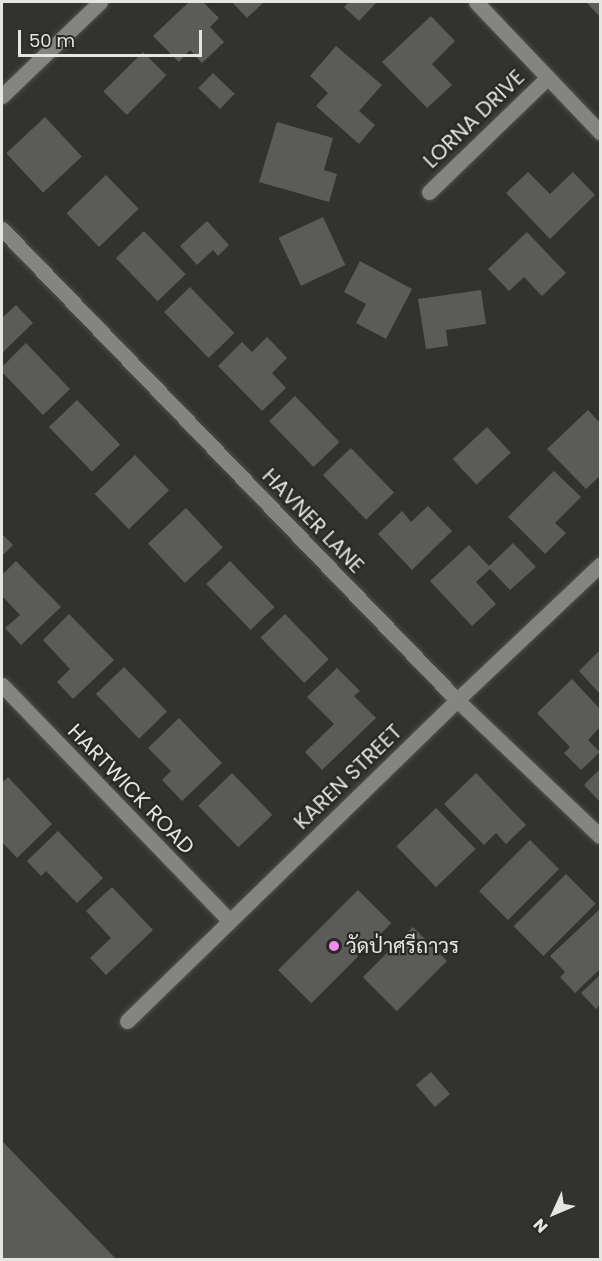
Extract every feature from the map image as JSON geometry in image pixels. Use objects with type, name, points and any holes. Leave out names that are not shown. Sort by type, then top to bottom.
[{"type":"street","points":[[2,96],[100,2]]},
{"type":"street","points":[[476,2],[600,132]]},
{"type":"street","name":"LORNA DRIVE","points":[[429,192],[548,77]]},
{"type":"street","name":"HAVNER LANE","points":[[2,229],[457,700],[600,836]]},
{"type":"street","name":"KAREN STREET","points":[[127,1021],[457,700],[600,565]]},
{"type":"street","name":"HARTWICK ROAD","points":[[2,685],[230,921]]},
{"type":"building","points":[[189,2],[203,2],[219,18],[210,27],[224,42],[202,63],[190,50],[179,62],[153,36]]},
{"type":"building","points":[[232,2],[264,2],[247,18]]},
{"type":"building","points":[[349,2],[377,2],[359,21],[344,7]]},
{"type":"building","points":[[586,2],[600,2],[600,17]]},
{"type":"building","points":[[431,16],[455,41],[432,64],[452,85],[427,108],[382,62]]},
{"type":"building","points":[[336,46],[382,85],[359,111],[375,125],[359,144],[316,106],[328,93],[310,76]]},
{"type":"building","points":[[143,52],[166,75],[127,115],[103,92]]},
{"type":"building","points":[[213,73],[235,94],[220,109],[198,88]]},
{"type":"building","points":[[45,117],[82,156],[43,193],[6,153]]},
{"type":"building","points":[[277,122],[333,138],[324,170],[337,174],[329,202],[259,182]]},
{"type":"building","points":[[528,172],[550,194],[573,172],[595,195],[550,239],[506,193]]},
{"type":"building","points":[[106,175],[139,209],[99,247],[66,213]]},
{"type":"building","points":[[323,217],[345,265],[301,286],[279,238]]},
{"type":"building","points":[[207,221],[229,245],[218,256],[213,250],[197,265],[180,246]]},
{"type":"building","points":[[144,231],[186,274],[158,301],[116,258]]},
{"type":"building","points":[[527,232],[566,273],[542,296],[524,277],[509,291],[488,269]]},
{"type":"building","points":[[360,261],[412,289],[386,339],[356,323],[366,304],[344,292]]},
{"type":"building","points":[[190,287],[234,333],[209,358],[164,312]]},
{"type":"building","points":[[481,290],[486,324],[446,330],[448,346],[426,349],[418,299]]},
{"type":"building","points":[[16,305],[33,323],[2,353],[2,318]]},
{"type":"building","points":[[267,337],[287,358],[272,373],[286,388],[262,411],[218,366],[242,342],[252,352]]},
{"type":"building","points":[[26,343],[70,389],[43,415],[2,372],[2,367]]},
{"type":"building","points":[[295,396],[339,442],[314,467],[269,421]]},
{"type":"building","points":[[77,400],[120,445],[92,472],[49,427]]},
{"type":"building","points":[[588,410],[600,423],[600,476],[586,489],[547,449]]},
{"type":"building","points":[[487,427],[511,453],[476,485],[453,459]]},
{"type":"building","points":[[351,448],[394,493],[366,520],[323,475]]},
{"type":"building","points":[[135,455],[169,490],[129,529],[95,494]]},
{"type":"building","points":[[554,471],[581,497],[555,523],[566,533],[545,554],[508,517]]},
{"type":"building","points":[[428,506],[452,531],[412,570],[378,534],[402,511],[411,522]]},
{"type":"building","points":[[186,508],[223,547],[185,583],[148,543]]},
{"type":"building","points":[[2,534],[13,545],[2,556]]},
{"type":"building","points":[[513,543],[536,567],[510,590],[490,569],[476,582],[496,604],[472,626],[430,581],[469,545],[489,566]]},
{"type":"building","points":[[16,561],[61,607],[21,645],[5,628],[20,615],[2,596],[2,575]]},
{"type":"building","points":[[230,561],[274,607],[251,630],[206,584]]},
{"type":"building","points":[[69,614],[114,660],[73,699],[57,682],[70,669],[43,640]]},
{"type":"building","points":[[285,614],[329,659],[304,683],[261,638]]},
{"type":"building","points":[[600,650],[600,694],[579,671]]},
{"type":"building","points":[[124,667],[167,712],[139,739],[96,694]]},
{"type":"building","points":[[337,668],[360,691],[354,696],[376,718],[322,770],[305,752],[334,724],[307,697]]},
{"type":"building","points":[[572,679],[600,709],[600,727],[588,740],[600,752],[581,770],[564,753],[570,747],[537,713]]},
{"type":"building","points":[[179,718],[222,763],[182,801],[162,780],[171,771],[148,748]]},
{"type":"building","points":[[600,769],[600,802],[584,785]]},
{"type":"building","points":[[232,773],[272,815],[238,847],[198,806]]},
{"type":"building","points":[[476,773],[526,825],[506,844],[496,833],[484,845],[444,804]]},
{"type":"building","points":[[8,777],[52,824],[17,858],[2,842],[2,783]]},
{"type":"building","points":[[436,808],[476,849],[436,887],[396,846]]},
{"type":"building","points":[[58,831],[103,878],[77,903],[46,871],[41,876],[27,861]]},
{"type":"building","points":[[530,840],[559,869],[508,920],[479,891]]},
{"type":"building","points":[[566,874],[596,904],[543,956],[514,926]]},
{"type":"building","points":[[112,887],[153,930],[106,975],[90,958],[111,938],[86,911]]},
{"type":"building","name":"วัดป่าศรีถาวร","points":[[358,890],[391,923],[311,1003],[278,970]]},
{"type":"building","points":[[600,909],[600,969],[575,993],[560,977],[565,972],[550,956]]},
{"type":"building","points":[[413,927],[447,961],[397,1011],[363,977]]},
{"type":"building","points":[[600,975],[600,1005],[596,1009],[581,993]]},
{"type":"building","points":[[431,1072],[450,1094],[435,1107],[416,1085]]},
{"type":"building","points":[[2,1141],[117,1260],[2,1260]]},
{"type":"place","name":"วัดป่าศรีถาวร","points":[[334,946]]}]
